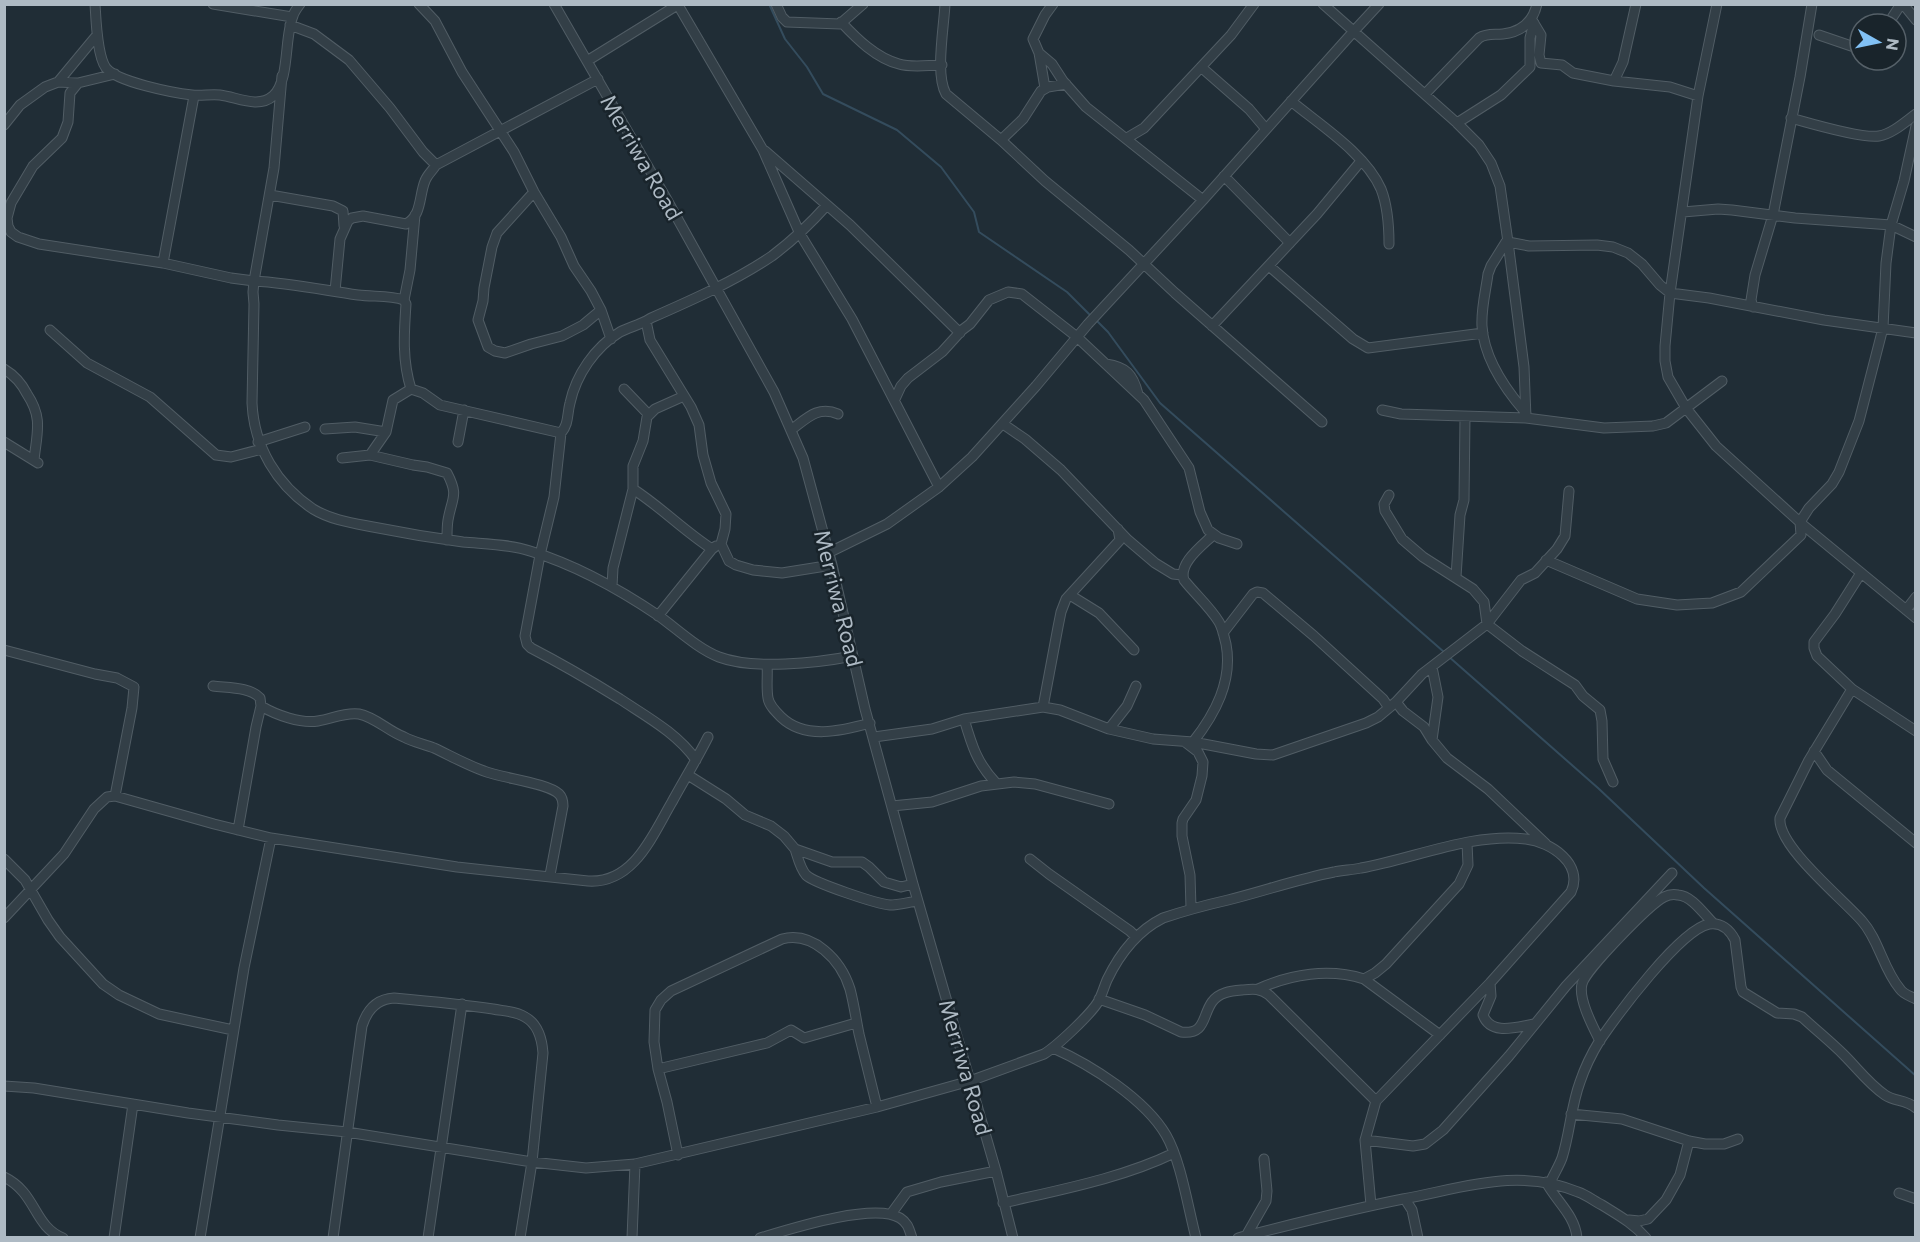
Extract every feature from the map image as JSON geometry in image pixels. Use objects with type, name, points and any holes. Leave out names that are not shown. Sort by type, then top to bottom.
[{"type":"street","points":[[95,4],[97,35],[104,65],[115,74],[149,87],[194,96],[217,95],[252,102],[264,101],[275,94],[282,76]]},
{"type":"street","points":[[213,4],[291,21],[314,34],[349,60],[436,165]]},
{"type":"street","points":[[300,4],[291,21],[282,76],[274,168],[252,292],[255,304],[253,420],[260,446],[281,480],[313,508],[332,518],[447,540],[521,549],[570,565],[612,586],[719,657],[767,665],[853,656]]},
{"type":"street","points":[[419,4],[435,21],[462,72],[514,152],[534,192],[561,237],[574,266],[601,310],[611,339]]},
{"type":"street","name":"Merriwa Road","points":[[555,4],[774,392],[802,458],[832,565],[892,806],[996,1171],[1012,1238]]},
{"type":"street","points":[[776,4],[787,22],[820,25],[841,22],[863,4]]},
{"type":"street","points":[[945,4],[942,84],[946,94],[1322,422]]},
{"type":"street","points":[[1045,88],[1039,53],[1033,39],[1053,4]]},
{"type":"street","points":[[1127,138],[1144,128],[1231,35],[1254,4]]},
{"type":"street","points":[[1323,4],[1457,123],[1479,145],[1495,172],[1500,186],[1524,367],[1526,415]]},
{"type":"street","points":[[828,553],[887,524],[939,487],[972,457],[1088,324],[1379,4]]},
{"type":"street","points":[[1457,123],[1501,95],[1530,67],[1530,38],[1537,4]]},
{"type":"street","points":[[1614,81],[1623,63],[1636,4]]},
{"type":"street","points":[[1717,4],[1698,96],[1670,293],[1665,361],[1668,377],[1686,408],[1716,446],[1800,522],[1916,618]]},
{"type":"street","points":[[1902,4],[1916,20]]},
{"type":"street","points":[[587,61],[679,5],[763,150],[800,234],[852,319],[939,487]]},
{"type":"street","points":[[1753,307],[1751,300],[1755,275],[1773,215],[1812,5]]},
{"type":"street","points":[[1425,94],[1479,38],[1486,34],[1509,33],[1533,21]]},
{"type":"street","points":[[1533,21],[1541,35],[1539,55],[1541,63],[1562,65],[1573,73],[1614,81],[1670,87],[1698,96]]},
{"type":"street","points":[[841,22],[868,47],[898,64],[942,65]]},
{"type":"street","points":[[58,82],[97,35]]},
{"type":"street","points":[[1819,35],[1848,45]]},
{"type":"street","points":[[1039,53],[1052,64],[1086,107],[1203,200]]},
{"type":"street","points":[[1201,67],[1249,109],[1266,129]]},
{"type":"street","points":[[4,125],[20,105],[45,87],[58,82],[78,83],[115,74]]},
{"type":"street","points":[[411,389],[405,372],[406,304],[404,300],[410,270],[415,215],[425,180],[436,165],[598,79]]},
{"type":"street","points":[[78,83],[70,93],[68,122],[62,138],[37,161],[20,186],[9,208],[8,226],[14,235],[39,244],[163,263],[231,278],[305,285],[404,300]]},
{"type":"street","points":[[1000,140],[1023,119],[1045,88],[1066,84]]},
{"type":"street","points":[[163,263],[194,96]]},
{"type":"street","points":[[1291,101],[1347,146],[1361,161],[1381,190],[1388,218],[1389,244]]},
{"type":"street","points":[[1791,118],[1871,136],[1885,134],[1916,114]]},
{"type":"street","points":[[1546,560],[1637,599],[1677,605],[1713,603],[1741,592],[1801,535],[1800,522],[1839,472],[1859,421],[1883,328],[1886,263],[1891,225],[1904,181],[1916,126]]},
{"type":"street","points":[[1141,149],[1141,135],[1144,128]]},
{"type":"street","points":[[763,150],[827,205],[960,333]]},
{"type":"street","points":[[1212,326],[1317,214],[1361,161]]},
{"type":"street","points":[[1224,176],[1290,243]]},
{"type":"street","points":[[534,192],[497,233],[492,247],[478,320],[488,347],[506,353],[562,336],[583,325],[601,310]]},
{"type":"street","points":[[270,195],[333,206],[344,212],[335,291]]},
{"type":"street","points":[[696,760],[690,750],[641,712],[527,644],[525,636],[540,555],[554,497],[561,433],[566,427],[569,404],[581,370],[611,339],[620,332],[714,288],[771,256],[800,234],[827,205]]},
{"type":"street","points":[[1683,212],[1718,209],[1891,225],[1916,237]]},
{"type":"street","points":[[344,226],[350,220],[358,217],[372,217],[406,224],[415,215]]},
{"type":"street","points":[[1507,242],[1529,246],[1597,245],[1613,247],[1629,253],[1670,293],[1824,320],[1916,333]]},
{"type":"street","points":[[1507,242],[1488,274],[1482,316],[1483,333],[1488,354],[1502,382],[1526,415]]},
{"type":"street","points":[[1269,266],[1353,339],[1368,348],[1483,333]]},
{"type":"street","points":[[895,399],[908,378],[942,352],[972,322],[989,300],[1011,291],[1022,294],[1077,337],[1106,364],[1125,369],[1138,394],[1189,468],[1200,512],[1206,526],[1213,535],[1237,544]]},
{"type":"street","points":[[646,321],[650,340],[699,425],[703,455],[726,514],[725,529],[716,546],[658,616]]},
{"type":"street","points":[[50,330],[87,363],[150,397],[216,455],[231,457],[305,427]]},
{"type":"street","points":[[4,369],[22,385],[37,410],[36,461],[4,442]]},
{"type":"street","points":[[1382,410],[1392,413],[1466,417],[1526,415],[1597,428],[1653,426],[1666,423],[1722,381]]},
{"type":"street","points":[[624,388],[648,414]]},
{"type":"street","points":[[370,454],[386,432],[393,400],[411,389],[423,393],[440,405],[561,433]]},
{"type":"street","points":[[612,586],[615,558],[633,489],[633,466],[643,441],[648,414],[684,396]]},
{"type":"street","points":[[458,442],[464,410]]},
{"type":"street","points":[[791,430],[819,411],[838,414]]},
{"type":"street","points":[[1456,577],[1460,515],[1464,500],[1466,417]]},
{"type":"street","points":[[1003,424],[1059,469],[1128,540],[1164,569],[1173,574],[1182,575]]},
{"type":"street","points":[[325,429],[355,427],[386,432]]},
{"type":"street","points":[[342,458],[370,454],[447,473],[453,486],[454,499],[448,521],[447,540]]},
{"type":"street","points":[[633,489],[651,500],[694,537],[716,546],[729,561],[736,565],[753,570],[782,573],[832,565]]},
{"type":"street","points":[[874,737],[932,729],[964,719],[1043,707],[1060,710],[1109,729],[1153,739],[1273,755],[1366,723],[1393,705],[1422,674],[1487,624],[1521,580],[1535,573],[1557,549],[1565,536],[1569,491]]},
{"type":"street","points":[[1389,495],[1384,504],[1385,511],[1402,539],[1423,557],[1473,589],[1484,602],[1487,624],[1522,651],[1575,685],[1583,696],[1600,710],[1603,759],[1613,782]]},
{"type":"street","points":[[1043,707],[1061,612],[1070,594],[1116,546],[1120,540],[1118,528]]},
{"type":"street","points":[[1189,742],[1216,709],[1224,687],[1228,656],[1223,633],[1215,616],[1182,575],[1183,568],[1213,535]]},
{"type":"street","points":[[1861,573],[1835,615],[1814,642],[1814,648],[1817,656],[1852,689],[1916,731]]},
{"type":"street","points":[[1223,633],[1253,594],[1263,593],[1383,699],[1424,727],[1432,741],[1449,761],[1488,789],[1566,859],[1574,870],[1575,884],[1552,915],[1376,1101],[1365,1140],[1371,1205]]},
{"type":"street","points":[[1070,594],[1099,613],[1134,650]]},
{"type":"street","points":[[1906,610],[1916,597]]},
{"type":"street","points":[[4,650],[117,678],[134,687],[115,796]]},
{"type":"street","points":[[767,665],[768,699],[774,710],[794,727],[816,732],[844,730],[870,723]]},
{"type":"street","points":[[1432,668],[1438,697],[1432,741]]},
{"type":"street","points":[[213,686],[253,693],[260,698],[261,706],[238,830]]},
{"type":"street","points":[[1109,729],[1127,706],[1136,686]]},
{"type":"street","points":[[1852,689],[1814,751],[1779,824],[1782,833],[1799,856],[1864,922],[1901,991],[1916,999]]},
{"type":"street","points":[[261,706],[271,712],[308,722],[321,721],[343,714],[365,716],[404,737],[432,747],[482,771],[554,790],[560,795],[563,806],[550,875]]},
{"type":"street","points":[[964,719],[973,751],[980,765],[996,783]]},
{"type":"street","points":[[4,918],[64,854],[94,809],[106,797],[115,796],[271,838],[457,867],[593,881],[615,876],[631,865],[647,848],[708,736]]},
{"type":"street","points":[[1189,742],[1203,762],[1196,800],[1182,824],[1182,836],[1190,875],[1191,908]]},
{"type":"street","points":[[1814,751],[1827,770],[1916,843]]},
{"type":"street","points":[[688,775],[726,799],[745,815],[771,826],[784,836],[795,849],[805,874],[820,882],[881,903],[900,904],[918,901]]},
{"type":"street","points":[[892,806],[932,802],[996,783],[1014,782],[1035,784],[1109,804]]},
{"type":"street","points":[[200,1238],[233,1030],[256,903],[271,838]]},
{"type":"street","points":[[4,1086],[34,1088],[220,1117],[347,1132],[532,1162],[586,1168],[635,1164],[877,1107],[970,1081],[1027,1061],[1053,1048],[1099,999],[1114,966],[1136,937],[1157,921],[1191,908],[1298,880],[1467,843],[1526,838],[1549,846]]},
{"type":"street","points":[[1364,979],[1376,973],[1386,964],[1459,884],[1468,865],[1467,843]]},
{"type":"street","points":[[795,849],[832,862],[862,862],[884,882],[901,887],[913,884]]},
{"type":"street","points":[[4,859],[25,880],[60,937],[103,984],[119,995],[159,1014],[233,1030]]},
{"type":"street","points":[[1030,859],[1130,930],[1136,937]]},
{"type":"street","points":[[1365,1140],[1413,1146],[1425,1144],[1436,1137],[1498,1069],[1566,986],[1672,873]]},
{"type":"street","points":[[1600,1041],[1583,1001],[1581,986],[1584,978],[1662,897],[1684,896],[1713,923],[1731,933],[1735,939],[1743,992],[1777,1013],[1802,1017],[1881,1092],[1888,1097],[1908,1102],[1916,1108]]},
{"type":"street","points":[[1548,1182],[1562,1157],[1575,1094],[1600,1041],[1647,979],[1680,942],[1704,926],[1713,923]]},
{"type":"street","points":[[678,1155],[667,1102],[657,1069],[654,1042],[655,1010],[671,991],[789,937],[813,941],[833,959],[849,986],[877,1107]]},
{"type":"street","points":[[1099,999],[1188,1033],[1199,1028],[1213,1000],[1233,990],[1258,989],[1283,979],[1319,973],[1338,973],[1364,979],[1440,1035]]},
{"type":"street","points":[[1490,983],[1491,996],[1483,1015],[1487,1022],[1495,1028],[1506,1029],[1534,1024]]},
{"type":"street","points":[[1258,989],[1269,995],[1376,1101]]},
{"type":"street","points":[[333,1238],[362,1026],[371,1008],[384,999],[462,1004],[524,1016],[532,1022],[538,1032],[543,1053],[532,1162],[520,1238]]},
{"type":"street","points":[[428,1238],[462,1004]]},
{"type":"street","points":[[657,1069],[767,1043],[791,1030],[804,1038],[856,1023]]},
{"type":"street","points":[[1053,1048],[1092,1068],[1122,1089],[1157,1121],[1174,1153],[1196,1238]]},
{"type":"street","points":[[114,1238],[133,1104]]},
{"type":"street","points":[[1571,1114],[1622,1119],[1689,1141],[1716,1145],[1738,1139]]},
{"type":"street","points":[[1627,1220],[1648,1219],[1666,1200],[1680,1175],[1689,1141]]},
{"type":"street","points":[[1003,1203],[1112,1177],[1132,1168],[1147,1166],[1174,1153]]},
{"type":"street","points":[[1242,1237],[1266,1202],[1264,1159]]},
{"type":"street","points":[[632,1238],[635,1164]]},
{"type":"street","points":[[891,1214],[907,1192],[941,1182],[996,1171]]},
{"type":"street","points":[[4,1177],[14,1182],[27,1195],[45,1227],[63,1238]]},
{"type":"street","points":[[1242,1237],[1468,1184],[1525,1179],[1548,1182],[1580,1192],[1627,1220],[1646,1238]]},
{"type":"street","points":[[1548,1182],[1553,1195],[1576,1226],[1578,1238]]},
{"type":"street","points":[[1899,1193],[1916,1199]]},
{"type":"street","points":[[1405,1199],[1412,1210],[1418,1238]]},
{"type":"street","points":[[760,1238],[813,1222],[841,1217],[891,1214],[907,1223],[912,1238]]},
{"type":"waterway","points":[[769,4],[785,39],[807,67],[823,94],[897,130],[941,167],[974,212],[979,232],[1067,292],[1091,316]]},
{"type":"waterway","points":[[1095,319],[1108,332],[1160,403],[1444,652]]},
{"type":"waterway","points":[[1448,656],[1598,788],[1704,888],[1916,1076]]}]
